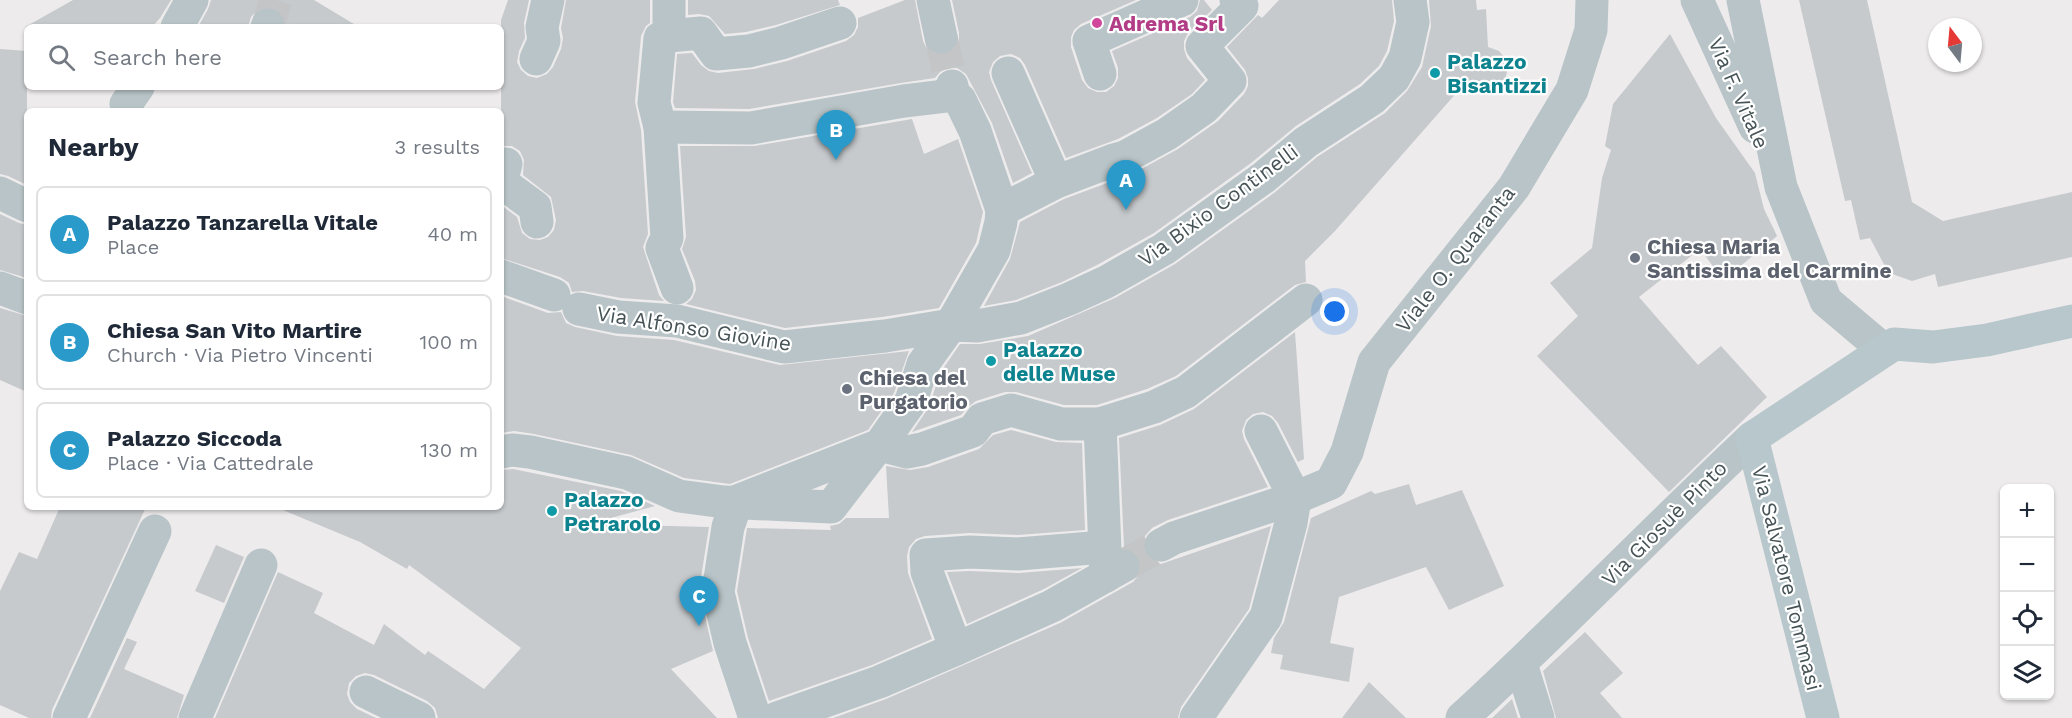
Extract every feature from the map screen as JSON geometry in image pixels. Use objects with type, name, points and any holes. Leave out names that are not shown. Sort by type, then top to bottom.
[{"type":"street","points":[[536,59],[544,41],[542,27],[548,0]]},
{"type":"street","points":[[669,0],[669,36]]},
{"type":"street","points":[[933,0],[941,37]]},
{"type":"street","points":[[1100,74],[1089,41],[1182,0]]},
{"type":"street","points":[[1002,210],[1056,182],[1125,157],[1167,134],[1204,108],[1230,81],[1202,46],[1242,6],[1236,0]]},
{"type":"street","name":"Via Bixio Continelli","points":[[951,325],[977,326],[1021,318],[1106,282],[1164,249],[1263,178],[1306,142],[1372,99],[1394,78],[1405,58],[1413,22],[1410,0]]},
{"type":"street","name":"Viale O. Quaranta","points":[[1161,545],[1174,538],[1295,498],[1331,483],[1347,452],[1374,362],[1514,187],[1572,90],[1591,30],[1592,0]]},
{"type":"street","name":"Via F. Vitale","points":[[1697,0],[1780,187]]},
{"type":"street","points":[[1743,0],[1780,187],[1826,301],[1884,350]]},
{"type":"street","points":[[677,288],[662,248],[667,238],[660,128],[654,103],[660,38],[701,33],[716,54],[749,51],[781,43],[840,23]]},
{"type":"street","points":[[1008,73],[1056,182]]},
{"type":"street","points":[[127,108],[126,104],[136,90]]},
{"type":"street","points":[[504,451],[530,452],[627,473],[679,496],[724,502],[831,507],[911,402],[923,364],[951,325],[994,250],[1002,210],[975,131],[953,90],[751,128],[660,128]]},
{"type":"street","points":[[504,171],[506,164]]},
{"type":"street","points":[[504,184],[535,207],[537,222]]},
{"type":"street","points":[[0,193],[24,205]]},
{"type":"street","name":"Via Alfonso Giovine","points":[[504,277],[566,302],[618,317],[677,321],[784,347],[885,336],[951,325]]},
{"type":"street","points":[[0,288],[24,297]]},
{"type":"street","points":[[878,446],[908,452],[922,449],[973,431],[982,419],[1011,410],[1061,424],[1100,424],[1154,407],[1186,392],[1305,300]]},
{"type":"street","name":"Via Giosuè Pinto","points":[[1462,718],[1521,664],[1705,481],[1752,438],[1884,350],[1894,344],[1933,347],[1987,340],[2072,321]]},
{"type":"street","points":[[1100,424],[1111,563]]},
{"type":"street","points":[[1196,718],[1266,617],[1291,523],[1295,498],[1261,431]]},
{"type":"street","name":"Via Salvatore Tommasi","points":[[1752,438],[1823,718]]},
{"type":"street","points":[[737,501],[728,527],[718,592],[730,643],[755,718]]},
{"type":"street","points":[[69,718],[155,531]]},
{"type":"street","points":[[956,649],[927,572],[926,555],[969,552],[1018,554],[1111,563]]},
{"type":"street","points":[[777,718],[879,682],[1052,606],[1111,563]]},
{"type":"street","points":[[195,718],[261,565]]},
{"type":"street","points":[[1521,664],[1538,718]]},
{"type":"street","points":[[366,692],[420,718]]},
{"type":"building","points":[[73,0],[171,0],[155,24],[30,24]]},
{"type":"building","points":[[211,0],[314,0],[354,24],[285,24],[283,14],[276,8],[267,6],[257,10],[249,24],[200,24]]},
{"type":"building","points":[[508,0],[529,0],[524,23],[525,38],[517,62],[528,76],[537,78],[547,74],[553,67],[561,49],[563,38],[561,28],[566,0],[650,0],[650,23],[641,36],[635,102],[641,130],[648,234],[643,247],[659,295],[664,301],[621,298],[583,291],[572,292],[569,283],[560,277],[504,259],[504,207],[517,217],[522,233],[530,239],[540,240],[548,237],[554,230],[556,220],[551,197],[523,175],[524,160],[520,151],[512,146],[504,146],[504,108],[501,108],[501,90],[504,90],[504,24],[501,24]]},
{"type":"building","points":[[688,0],[838,0],[840,5],[776,25],[725,34],[709,16],[688,15]]},
{"type":"building","points":[[905,0],[915,0],[923,41],[927,49],[935,55],[944,55],[953,51],[959,42],[952,0],[1136,0],[1081,24],[1074,30],[1071,37],[1071,47],[1082,80],[1088,88],[1097,92],[1106,92],[1114,86],[1118,78],[1118,68],[1112,51],[1190,17],[1197,11],[1200,0],[1204,0],[1212,10],[1188,33],[1184,41],[1184,49],[1187,58],[1205,80],[1192,94],[1157,118],[1118,139],[1066,158],[1025,65],[1020,58],[1011,54],[1000,56],[993,62],[989,72],[991,80],[1032,173],[1013,183],[992,123],[966,74],[957,68],[947,68],[935,78],[749,109],[675,108],[673,102],[677,54],[692,53],[701,65],[709,71],[718,73],[754,69],[787,61],[846,41],[854,35],[858,27],[858,18]]},
{"type":"building","points":[[1279,0],[1392,0],[1394,21],[1387,51],[1379,66],[1360,84],[1296,126],[1251,163],[1154,233],[1062,282],[1016,300],[984,306],[1010,259],[1020,222],[1064,199],[1134,173],[1178,149],[1218,121],[1244,94],[1248,86],[1245,70],[1227,47],[1258,15],[1262,18]]},
{"type":"building","points":[[1429,0],[1476,0],[1477,10],[1486,9],[1488,47],[1499,51],[1505,58],[1508,67],[1506,76],[1502,82],[1489,87],[1466,82],[1335,231],[1305,261],[1306,282],[1295,285],[1176,376],[1147,389],[1097,405],[1064,405],[1016,392],[1005,392],[976,401],[961,415],[912,432],[929,407],[940,373],[960,344],[980,344],[1028,336],[1115,298],[1175,264],[1274,193],[1317,157],[1385,113],[1407,91],[1422,67],[1431,26]]},
{"type":"building","points":[[1799,0],[1867,0],[1912,202],[1943,221],[2072,192],[2072,257],[1938,287],[1935,274],[1912,281],[1887,270],[1870,238],[1860,240],[1851,200],[1845,201]]},
{"type":"building","name":"Chiesa Maria Santissima del Carmine","points":[[1670,34],[1716,118],[1755,173],[1764,209],[1777,236],[1732,273],[1724,265],[1716,270],[1700,249],[1639,297],[1698,365],[1721,346],[1767,397],[1669,492],[1537,356],[1578,316],[1550,283],[1592,248],[1602,178],[1611,150],[1605,146],[1613,104]]},
{"type":"building","points":[[0,49],[24,51],[24,90],[27,90],[27,108],[24,108],[24,184],[0,174]]},
{"type":"building","points":[[912,119],[924,154],[958,139],[983,212],[976,243],[939,308],[785,328],[686,304],[692,299],[696,290],[695,281],[682,249],[686,237],[680,146],[754,146]]},
{"type":"building","points":[[0,214],[24,224],[24,277],[0,270]]},
{"type":"building","points":[[504,297],[548,313],[561,312],[566,323],[575,327],[617,336],[674,340],[780,365],[909,351],[894,393],[868,430],[730,484],[684,478],[631,455],[514,431],[504,433]]},
{"type":"building","points":[[0,308],[24,315],[24,391],[0,380]]},
{"type":"building","points":[[1295,332],[1304,459],[1298,462],[1272,416],[1263,412],[1253,414],[1246,420],[1242,431],[1268,487],[1168,520],[1152,528],[1145,536],[1142,545],[1145,554],[1152,561],[1161,564],[1271,526],[1249,609],[1181,707],[1178,718],[833,718],[886,699],[1060,623],[1133,582],[1142,566],[1139,556],[1133,550],[1124,547],[1119,438],[1160,425],[1194,409]]},
{"type":"building","points":[[1011,430],[1056,442],[1082,443],[1085,530],[1018,535],[969,533],[925,536],[916,539],[909,547],[908,573],[932,639],[872,665],[769,701],[748,638],[737,591],[747,528],[831,530],[830,526],[839,524],[846,518],[889,518],[886,466],[910,470],[928,467],[979,449],[993,435]]},
{"type":"building","points":[[513,469],[621,491],[655,506],[589,524],[709,527],[699,590],[713,651],[671,669],[717,718],[438,718],[435,708],[427,701],[374,675],[365,673],[356,676],[349,683],[347,694],[350,702],[357,709],[376,718],[215,718],[278,572],[323,593],[314,613],[374,645],[384,624],[425,655],[428,651],[484,689],[521,648],[409,565],[407,569],[360,542],[283,510],[504,510],[504,470]]},
{"type":"building","points":[[1409,484],[1416,505],[1462,490],[1504,586],[1449,610],[1426,567],[1339,597],[1330,643],[1354,648],[1349,682],[1280,669],[1283,655],[1271,653],[1274,638],[1284,622],[1311,518],[1371,491],[1375,494]]},
{"type":"building","points":[[59,510],[145,510],[52,710],[51,718],[29,718],[0,705],[0,591],[19,552],[37,559]]},
{"type":"building","points":[[216,545],[244,557],[224,603],[195,591]]},
{"type":"building","points":[[1082,568],[1044,589],[967,624],[947,572],[1019,573]]},
{"type":"building","points":[[1585,632],[1623,673],[1600,693],[1622,718],[1556,718],[1543,671]]},
{"type":"building","points":[[127,638],[137,642],[124,669],[184,695],[177,718],[90,718]]},
{"type":"building","points":[[1369,682],[1406,718],[1342,718]]},
{"type":"building","points":[[1512,699],[1518,718],[1492,718]]},
{"type":"tunnel","points":[[268,24],[276,0]]},
{"type":"tunnel","points":[[941,37],[952,86]]},
{"type":"tunnel","points":[[1123,566],[1161,545]]},
{"type":"place","name":"Adrema Srl","points":[[1097,23]]},
{"type":"place","name":"Palazzo Bisantizzi","points":[[1435,73]]},
{"type":"place","name":"Chiesa San Vito Martire","points":[[836,160]]},
{"type":"place","name":"Palazzo Tanzarella Vitale","points":[[1126,210]]},
{"type":"place","name":"Chiesa Maria Santissima del Carmine","points":[[1635,258]]},
{"type":"place","name":"Palazzo delle Muse","points":[[991,361]]},
{"type":"place","name":"Chiesa del Purgatorio","points":[[847,389]]},
{"type":"place","name":"Palazzo Petrarolo","points":[[552,511]]},
{"type":"place","name":"Palazzo Siccoda","points":[[699,626]]}]
